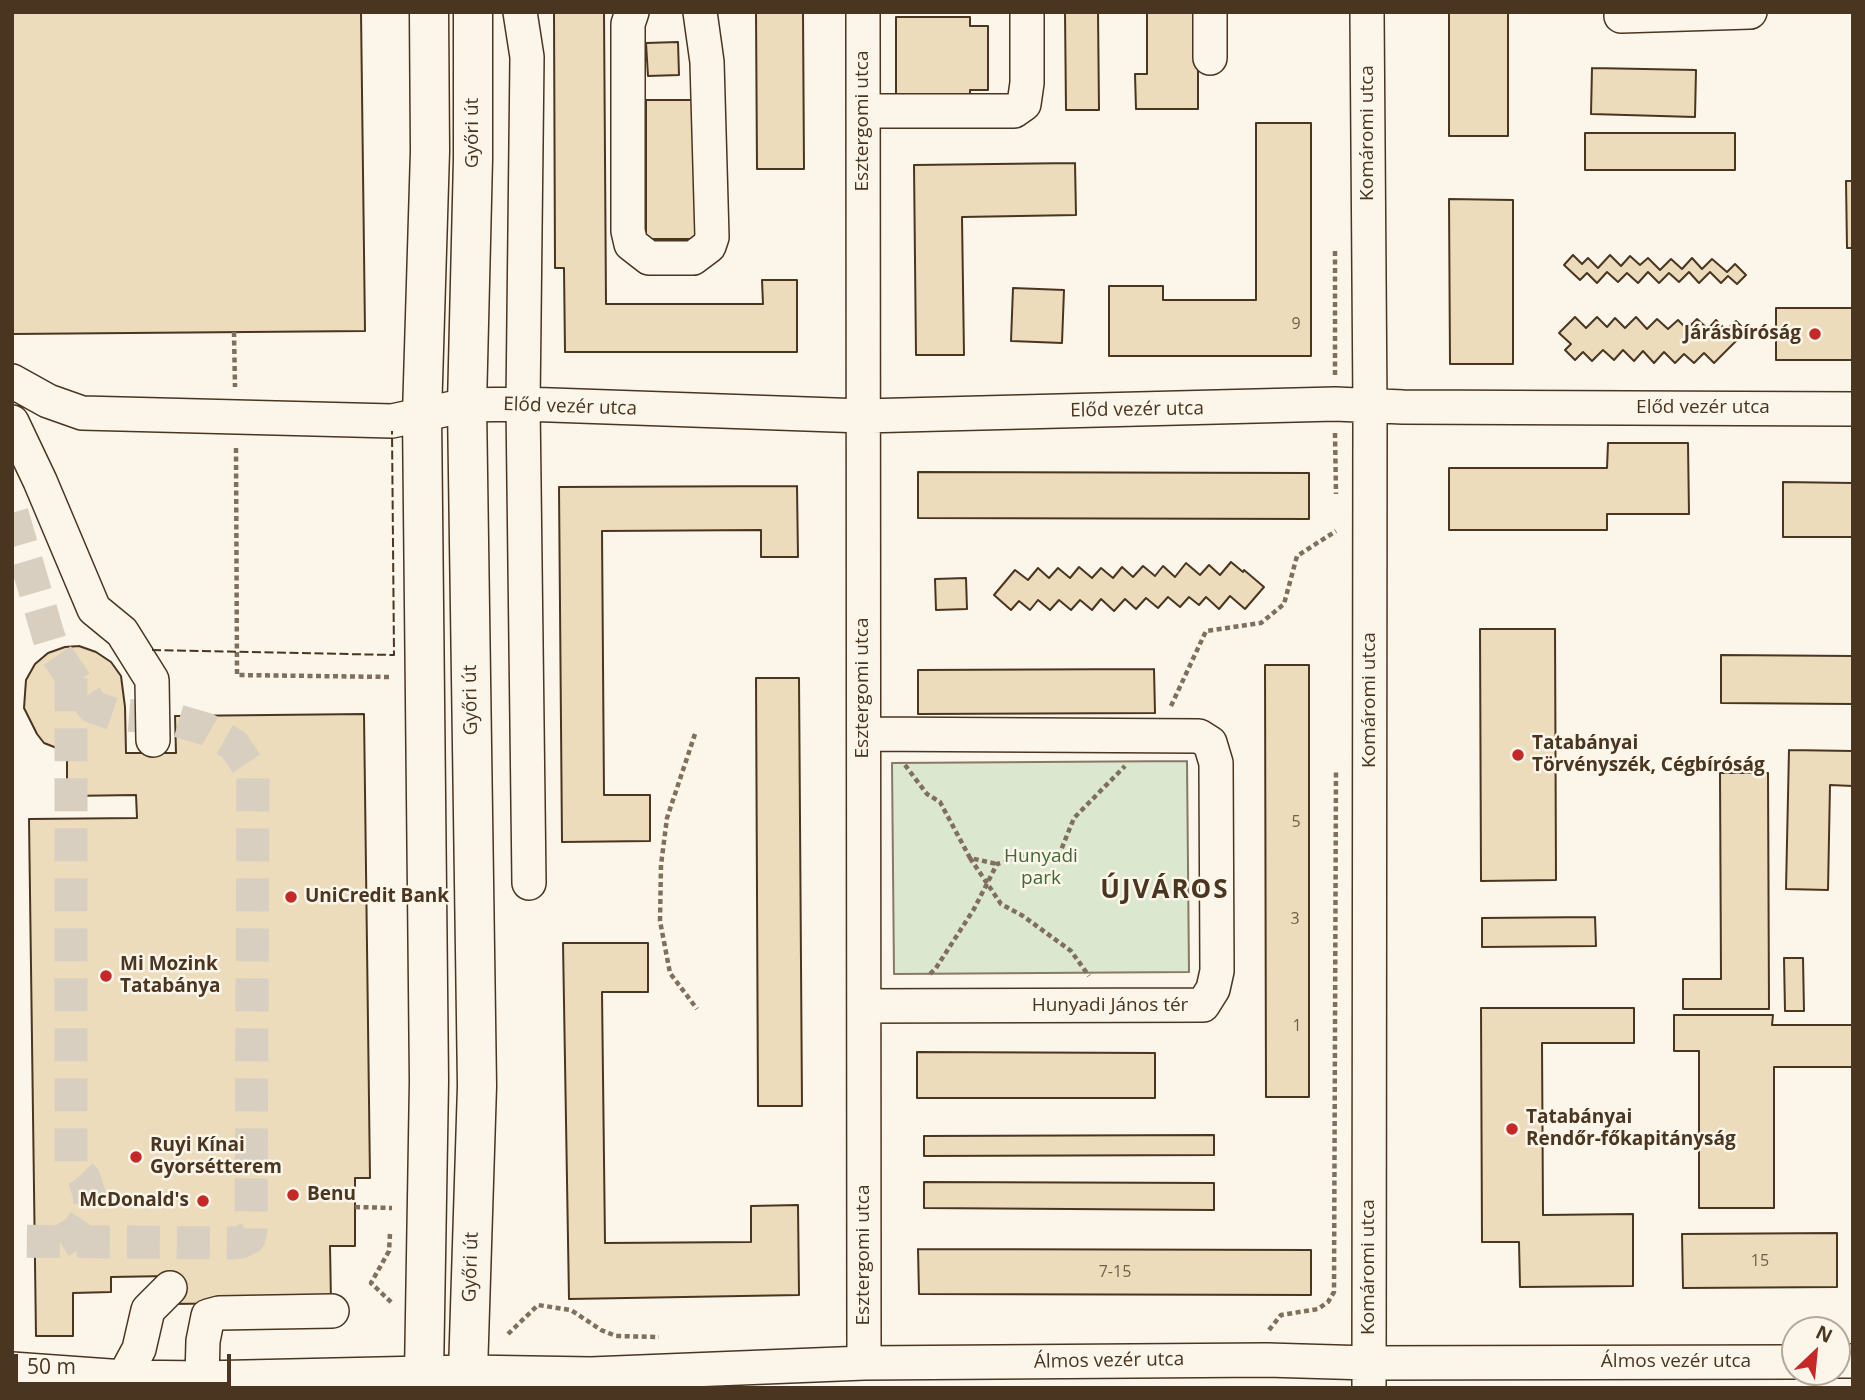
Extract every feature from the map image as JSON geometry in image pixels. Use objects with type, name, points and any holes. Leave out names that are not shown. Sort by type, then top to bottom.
[{"type":"main road","points":[[424,1381],[429,1081],[422,415],[430,151],[429,12]]},
{"type":"main road","name":"Győri út","points":[[468,1380],[477,1086],[467,405],[473,159],[473,12]]},
{"type":"street","points":[[520,12],[527,57],[523,404],[529,883]]},
{"type":"street","points":[[632,12],[628,24],[628,231],[631,244],[649,258],[693,258],[709,246],[712,237],[707,62],[700,12]]},
{"type":"street","name":"Esztergomi utca","points":[[863,12],[863,416],[872,734],[864,1006],[864,1363]]},
{"type":"street","points":[[863,111],[1014,111],[1024,104],[1027,83],[1027,12]]},
{"type":"street","points":[[1210,12],[1210,58]]},
{"type":"street","name":"Komáromi utca","points":[[1367,12],[1370,407],[1369,1376]]},
{"type":"street","points":[[1621,16],[1750,12]]},
{"type":"street","name":"Előd vezér utca","points":[[12,381],[48,401],[82,413],[392,421],[467,405],[523,404],[863,416],[1335,404],[1370,407],[1853,409]]},
{"type":"street","points":[[12,422],[94,609],[122,632],[152,681],[153,740]]},
{"type":"street","name":"Hunyadi János tér","points":[[864,1006],[1203,1005],[1213,989],[1217,971],[1216,763],[1210,744],[1199,736],[872,734]]},
{"type":"street","points":[[132,1363],[148,1310],[170,1288]]},
{"type":"street","points":[[202,1378],[203,1340],[208,1316],[219,1312],[332,1311]]},
{"type":"street","name":"Álmos vezér utca","points":[[12,1369],[132,1363],[166,1378],[300,1382],[468,1380],[864,1363],[1267,1360],[1369,1376],[1781,1362]]},
{"type":"path","points":[[234,332],[237,675],[400,677]]},
{"type":"path","points":[[1335,404],[1336,499]]},
{"type":"path","points":[[1336,520],[1336,544]]},
{"type":"path","points":[[695,734],[667,818],[661,865],[660,921],[670,973],[697,1009]]},
{"type":"path","points":[[872,734],[928,794],[940,802],[970,858],[1001,904],[1023,916],[1071,951],[1112,1006]]},
{"type":"path","points":[[1266,1332],[1281,1315],[1318,1309],[1334,1292],[1336,766]]},
{"type":"path","points":[[970,858],[997,864]]},
{"type":"path","points":[[355,1207],[392,1208]]},
{"type":"path","points":[[371,1283],[397,1308]]},
{"type":"path","points":[[508,1334],[538,1305],[571,1310],[601,1330],[616,1336],[661,1337]]},
{"type":"green space","name":"Hunyadi park","points":[[1187,761],[1189,972],[894,974],[892,763]]},
{"type":"building","points":[[12,12],[361,12],[365,331],[12,334]]},
{"type":"building","points":[[554,12],[604,12],[606,304],[763,304],[762,280],[797,280],[797,352],[565,352],[564,268],[555,268]]},
{"type":"building","points":[[756,12],[803,12],[804,169],[757,169]]},
{"type":"building","points":[[1065,12],[1098,12],[1099,110],[1066,110]]},
{"type":"building","points":[[1147,12],[1198,12],[1198,109],[1136,109],[1135,74],[1147,74]]},
{"type":"building","points":[[1449,12],[1508,12],[1508,136],[1449,136]]},
{"type":"building","points":[[896,17],[970,17],[970,26],[988,26],[988,90],[970,90],[970,98],[896,98]]},
{"type":"building","points":[[678,42],[679,75],[648,76],[646,43]]},
{"type":"building","points":[[1592,68],[1696,70],[1695,117],[1591,114]]},
{"type":"building","points":[[646,100],[701,100],[701,239],[646,239]]},
{"type":"building","points":[[1256,123],[1311,123],[1311,356],[1109,356],[1109,286],[1163,286],[1163,300],[1256,300]]},
{"type":"building","points":[[1585,133],[1735,133],[1735,170],[1585,170]]},
{"type":"building","points":[[1075,163],[1076,215],[962,217],[964,355],[916,355],[914,165]]},
{"type":"building","points":[[1846,181],[1853,181],[1853,248],[1847,248]]},
{"type":"building","points":[[1449,199],[1513,200],[1513,364],[1450,364]]},
{"type":"building","points":[[1573,255],[1582,264],[1588,258],[1598,268],[1610,255],[1621,266],[1630,256],[1640,265],[1648,258],[1660,270],[1671,259],[1682,269],[1692,258],[1702,269],[1712,259],[1727,272],[1735,264],[1746,275],[1737,284],[1728,276],[1721,283],[1710,272],[1699,283],[1689,272],[1679,282],[1669,273],[1659,283],[1648,272],[1638,283],[1627,273],[1618,282],[1607,272],[1597,283],[1587,273],[1580,280],[1564,265]]},
{"type":"building","points":[[1013,288],[1064,290],[1062,343],[1011,341]]},
{"type":"building","name":"Járásbíróság","points":[[1776,308],[1853,308],[1853,360],[1776,360]]},
{"type":"building","points":[[1575,317],[1586,328],[1597,317],[1607,327],[1615,318],[1625,328],[1636,317],[1647,329],[1657,319],[1668,329],[1678,320],[1687,329],[1697,319],[1708,329],[1716,320],[1726,330],[1736,321],[1746,331],[1714,363],[1704,353],[1694,363],[1684,354],[1675,363],[1664,352],[1654,363],[1643,351],[1634,361],[1623,350],[1614,360],[1603,350],[1592,361],[1583,352],[1575,360],[1565,350],[1571,344],[1559,333]]},
{"type":"building","points":[[1608,443],[1688,443],[1689,514],[1607,514],[1607,530],[1449,530],[1449,468],[1607,468]]},
{"type":"building","points":[[918,472],[1309,473],[1309,519],[918,518]]},
{"type":"building","points":[[1783,482],[1853,483],[1853,537],[1783,537]]},
{"type":"building","points":[[797,486],[798,557],[761,557],[761,530],[602,531],[604,795],[650,795],[650,841],[562,842],[559,487]]},
{"type":"building","points":[[1231,562],[1264,587],[1245,609],[1230,596],[1219,609],[1206,597],[1199,605],[1189,597],[1180,607],[1168,597],[1158,608],[1146,598],[1136,609],[1125,599],[1114,611],[1101,599],[1092,610],[1080,600],[1071,610],[1059,600],[1050,610],[1038,600],[1030,610],[1019,601],[1011,610],[994,595],[1015,570],[1028,580],[1038,568],[1049,578],[1058,568],[1070,578],[1079,567],[1092,578],[1101,568],[1113,578],[1122,567],[1133,577],[1143,566],[1155,576],[1163,566],[1175,577],[1186,563],[1200,575],[1209,565],[1220,575]]},
{"type":"building","points":[[966,578],[967,609],[936,610],[935,579]]},
{"type":"building","name":"Tatabányai Törvényszék, Cégbíróság","points":[[1480,629],[1555,629],[1556,880],[1481,881]]},
{"type":"building","points":[[79,646],[96,652],[111,662],[121,676],[126,753],[176,753],[175,716],[364,714],[370,1178],[355,1178],[355,1246],[330,1246],[331,1302],[170,1304],[169,1276],[111,1277],[111,1292],[73,1293],[73,1336],[36,1336],[29,819],[137,818],[136,795],[67,796],[67,752],[44,743],[24,708],[26,680],[35,664],[48,653],[65,647]]},
{"type":"building","points":[[1721,655],[1853,656],[1853,704],[1721,703]]},
{"type":"building","points":[[1265,665],[1309,665],[1309,1097],[1266,1097]]},
{"type":"building","points":[[1154,669],[1155,713],[918,714],[918,670]]},
{"type":"building","points":[[756,678],[799,678],[802,1106],[758,1106]]},
{"type":"building","points":[[1789,750],[1853,751],[1853,786],[1830,785],[1828,890],[1786,889]]},
{"type":"building","points":[[1720,773],[1768,773],[1769,1009],[1683,1009],[1683,979],[1721,979]]},
{"type":"building","points":[[1595,917],[1596,946],[1482,947],[1482,918]]},
{"type":"building","points":[[563,943],[648,943],[648,992],[602,992],[605,1243],[751,1242],[751,1206],[798,1205],[799,1295],[569,1299]]},
{"type":"building","points":[[1784,958],[1803,958],[1804,1011],[1785,1011]]},
{"type":"building","name":"Tatabányai Rendőr-főkapitányság","points":[[1481,1008],[1634,1008],[1634,1043],[1542,1043],[1543,1215],[1633,1214],[1633,1286],[1520,1287],[1519,1242],[1482,1242]]},
{"type":"building","points":[[1674,1015],[1773,1015],[1772,1025],[1853,1025],[1853,1067],[1774,1067],[1774,1208],[1699,1208],[1699,1051],[1674,1051]]},
{"type":"building","points":[[917,1052],[1155,1053],[1155,1098],[917,1098]]},
{"type":"building","points":[[1214,1135],[1214,1155],[924,1156],[924,1136]]},
{"type":"building","points":[[924,1182],[1214,1183],[1214,1210],[924,1208]]},
{"type":"building","points":[[1837,1233],[1837,1287],[1683,1288],[1682,1234]]},
{"type":"building","points":[[918,1249],[1311,1250],[1311,1295],[919,1294]]},
{"type":"tunnel","points":[[12,513],[52,648],[93,707],[113,714],[172,719],[206,729],[234,745],[253,773],[249,1238],[232,1243],[12,1241]]},
{"type":"tunnel","points":[[60,1242],[78,1231],[88,1216],[90,1197],[84,1178],[71,1164],[71,677]]},
{"type":"fence","points":[[152,650],[394,655],[392,431]]},
{"type":"place","name":"Járásbíróság","points":[[1815,334]]},
{"type":"place","name":"Tatabányai Törvényszék, Cégbíróság","points":[[1518,755]]},
{"type":"place","name":"UniCredit Bank","points":[[291,897]]},
{"type":"place","name":"Mi Mozink Tatabánya","points":[[106,976]]},
{"type":"place","name":"Tatabányai Rendőr-főkapitányság","points":[[1512,1129]]},
{"type":"place","name":"Ruyi Kínai Gyorsétterem","points":[[136,1157]]},
{"type":"place","name":"Benu","points":[[293,1195]]},
{"type":"place","name":"McDonald's","points":[[203,1201]]},
{"type":"district","name":"ÚJVÁROS","points":[[1165,891]]}]
